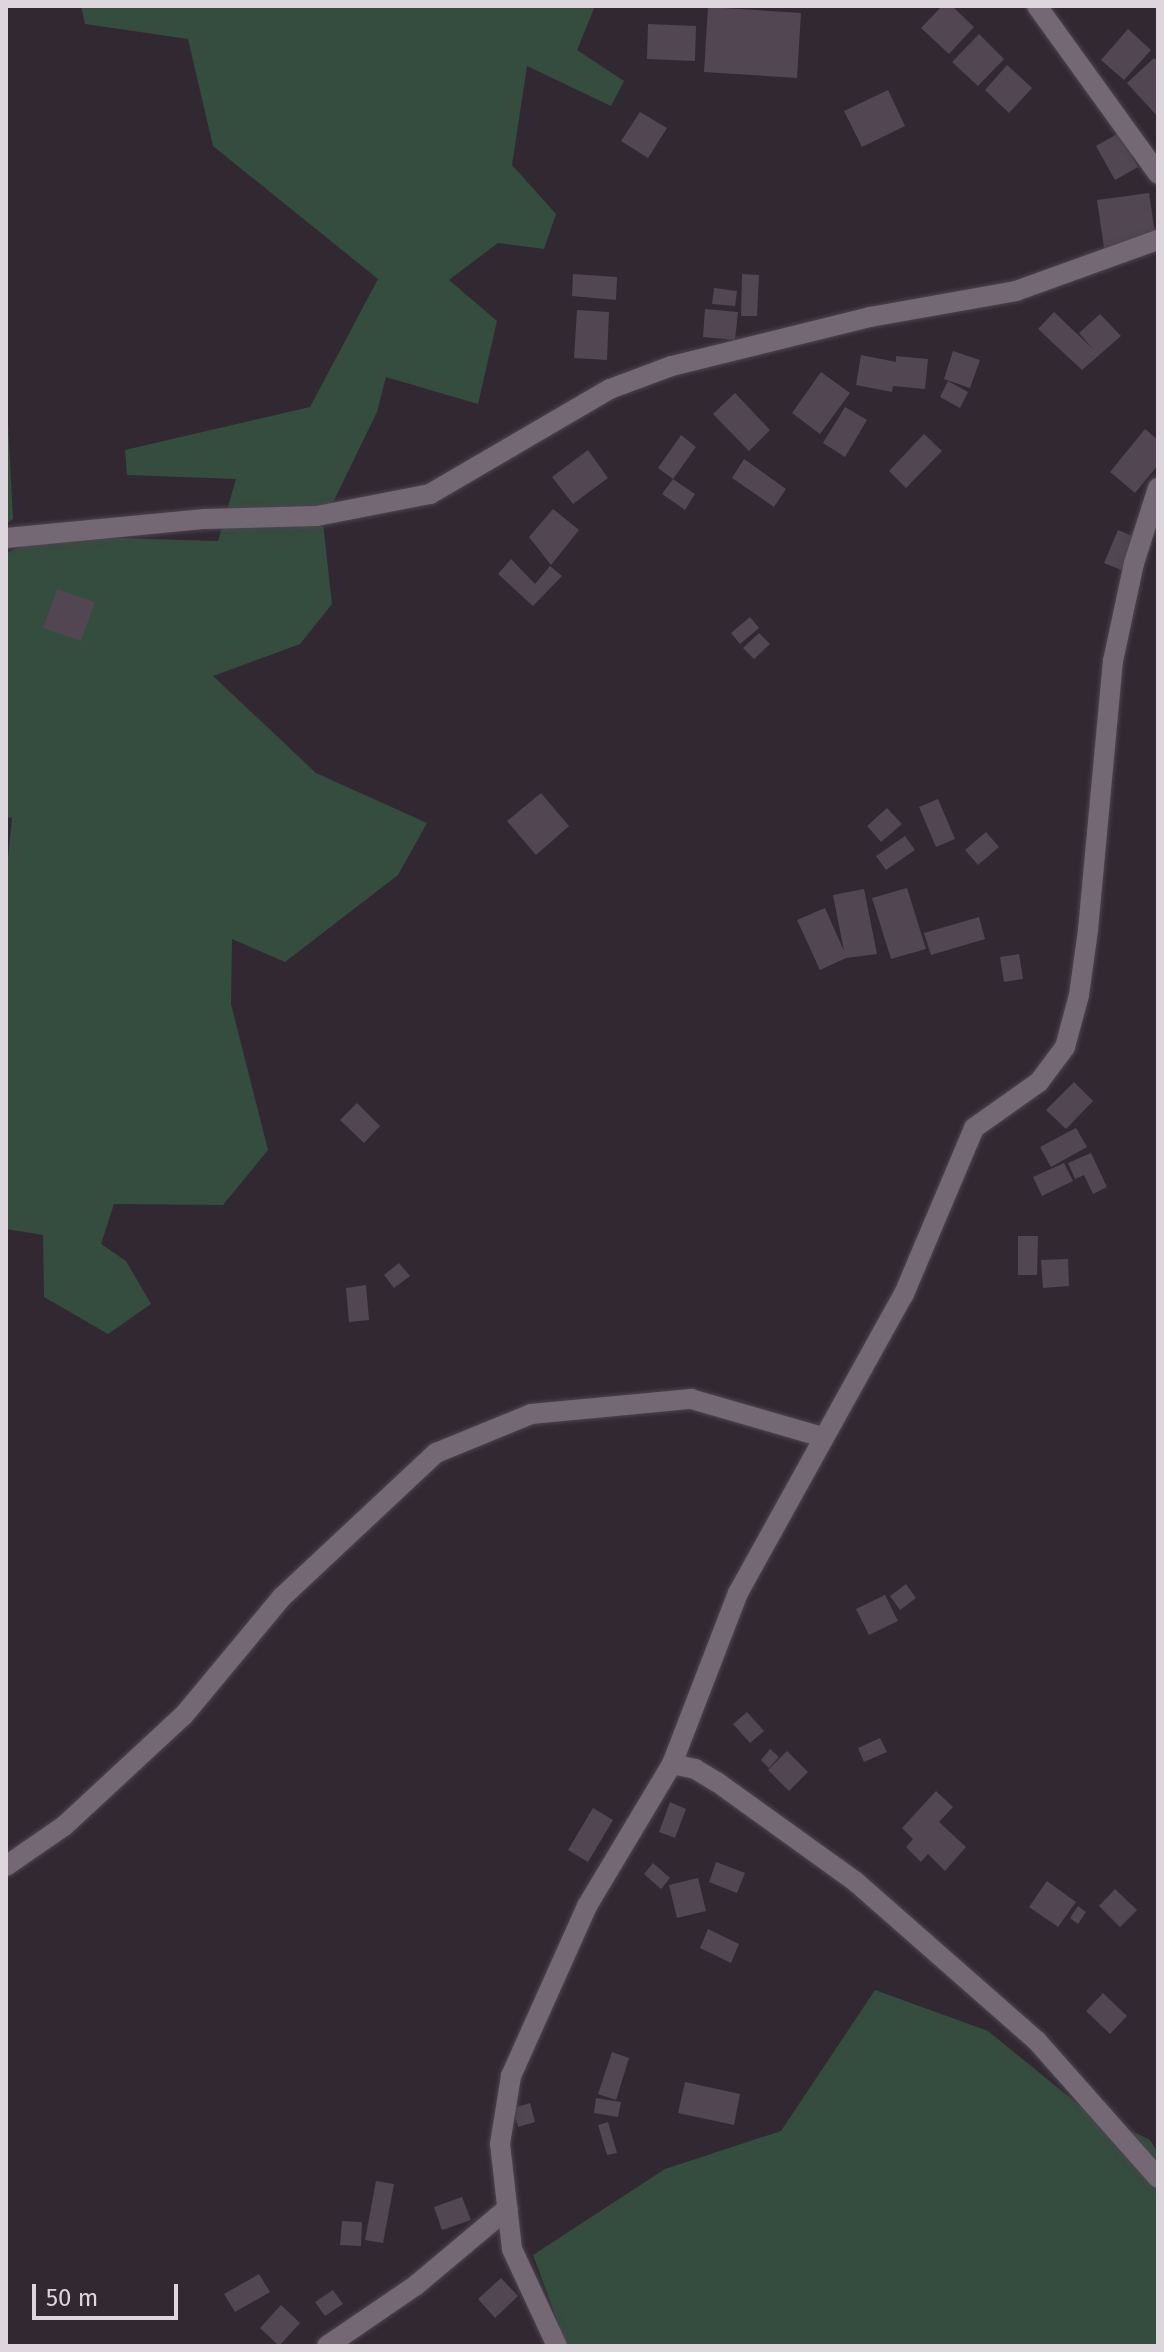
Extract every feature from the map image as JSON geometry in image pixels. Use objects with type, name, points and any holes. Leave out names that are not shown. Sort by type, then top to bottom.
[{"type":"street","points":[[1037,6],[1158,174]]},
{"type":"street","points":[[6,538],[205,519],[317,516],[430,494],[610,389],[672,366],[870,317],[1016,291],[1158,240]]},
{"type":"street","points":[[557,2346],[512,2249],[500,2144],[511,2076],[587,1906],[672,1764],[738,1593],[904,1294],[974,1128],[1039,1082],[1065,1047],[1088,930],[1113,661],[1134,563],[1158,488]]},
{"type":"street","points":[[6,1866],[64,1826],[184,1715],[282,1597],[436,1453],[531,1414],[691,1399],[823,1437]]},
{"type":"street","points":[[672,1764],[695,1769],[717,1782],[856,1882],[1037,2041],[1158,2178]]},
{"type":"street","points":[[327,2346],[415,2286],[508,2208]]},
{"type":"green space","points":[[81,6],[595,6],[577,50],[624,81],[611,106],[527,66],[512,165],[556,214],[544,249],[498,243],[449,280],[497,321],[478,404],[386,377],[377,412],[323,523],[332,604],[300,644],[213,676],[316,773],[427,823],[398,875],[285,962],[232,939],[231,1004],[268,1150],[223,1205],[114,1204],[101,1244],[126,1261],[151,1304],[108,1334],[44,1297],[43,1235],[6,1229],[6,878],[12,818],[6,817],[6,553],[46,536],[218,541],[236,479],[127,475],[125,450],[310,407],[378,279],[213,146],[188,39],[85,24]]},
{"type":"green space","points":[[6,384],[13,519],[6,524]]},
{"type":"green space","points":[[875,1990],[988,2031],[1079,2105],[1150,2140],[1158,2153],[1158,2346],[544,2346],[559,2325],[533,2255],[665,2169],[781,2131]]},
{"type":"building","points":[[942,6],[952,6],[974,27],[949,54],[921,28]]},
{"type":"building","points":[[708,7],[801,13],[797,78],[704,72]]},
{"type":"building","points":[[648,24],[696,26],[695,61],[647,59]]},
{"type":"building","points":[[1128,29],[1151,50],[1124,80],[1101,60]]},
{"type":"building","points":[[979,34],[1004,59],[978,86],[952,62]]},
{"type":"building","points":[[1154,58],[1158,62],[1158,117],[1127,83]]},
{"type":"building","points":[[1007,65],[1032,88],[1009,113],[985,90]]},
{"type":"building","points":[[888,90],[905,126],[862,147],[844,111]]},
{"type":"building","points":[[640,112],[667,128],[648,158],[621,141]]},
{"type":"building","points":[[1119,133],[1138,167],[1115,180],[1096,146]]},
{"type":"building","points":[[1149,193],[1157,247],[1105,254],[1097,200]]},
{"type":"building","points":[[573,274],[617,277],[616,300],[572,296]]},
{"type":"building","points":[[742,274],[759,275],[757,316],[741,316]]},
{"type":"building","points":[[714,288],[737,291],[735,306],[712,304]]},
{"type":"building","points":[[705,309],[738,312],[735,340],[703,337]]},
{"type":"building","points":[[577,310],[609,312],[607,360],[574,358]]},
{"type":"building","points":[[1054,312],[1093,349],[1079,333],[1100,314],[1121,336],[1082,370],[1038,329]]},
{"type":"building","points":[[953,351],[980,360],[970,388],[944,379]]},
{"type":"building","points":[[861,355],[896,362],[896,356],[928,359],[925,389],[893,386],[892,392],[856,385]]},
{"type":"building","points":[[821,372],[850,393],[820,434],[792,413]]},
{"type":"building","points":[[948,381],[968,392],[960,408],[940,397]]},
{"type":"building","points":[[735,393],[770,430],[749,451],[713,414]]},
{"type":"building","points":[[845,407],[867,420],[845,457],[823,443]]},
{"type":"building","points":[[1145,429],[1158,440],[1158,465],[1135,493],[1110,472]]},
{"type":"building","points":[[924,434],[942,451],[906,488],[889,471]]},
{"type":"building","points":[[681,435],[696,447],[673,479],[658,468]]},
{"type":"building","points":[[588,450],[608,478],[573,504],[552,477]]},
{"type":"building","points":[[744,459],[786,489],[774,507],[732,478]]},
{"type":"building","points":[[673,479],[695,494],[685,510],[662,494]]},
{"type":"building","points":[[553,509],[579,530],[551,565],[529,537]]},
{"type":"building","points":[[1118,530],[1152,544],[1139,577],[1104,563]]},
{"type":"building","points":[[511,559],[535,584],[550,566],[562,576],[533,606],[498,574]]},
{"type":"building","points":[[57,589],[95,602],[81,641],[43,628]]},
{"type":"building","points":[[750,617],[759,628],[740,644],[731,633]]},
{"type":"building","points":[[759,633],[770,644],[754,659],[743,648]]},
{"type":"building","points":[[541,793],[569,826],[536,855],[507,821]]},
{"type":"building","points":[[938,799],[955,839],[936,847],[919,807]]},
{"type":"building","points":[[887,808],[902,824],[881,842],[867,826]]},
{"type":"building","points":[[986,832],[999,847],[978,865],[965,850]]},
{"type":"building","points":[[905,836],[915,850],[886,870],[876,856]]},
{"type":"building","points":[[907,888],[926,949],[891,959],[872,898]]},
{"type":"building","points":[[864,889],[877,954],[846,958],[820,970],[797,920],[825,908],[844,951],[833,895]]},
{"type":"building","points":[[979,917],[985,939],[931,955],[924,933]]},
{"type":"building","points":[[1019,954],[1023,979],[1004,982],[1000,957]]},
{"type":"building","points":[[1074,1082],[1093,1101],[1066,1129],[1046,1110]]},
{"type":"building","points":[[357,1103],[380,1126],[364,1143],[340,1120]]},
{"type":"building","points":[[1076,1128],[1087,1147],[1051,1167],[1040,1147]]},
{"type":"building","points":[[1091,1153],[1107,1187],[1093,1194],[1084,1175],[1075,1179],[1068,1163]]},
{"type":"building","points":[[1064,1163],[1073,1181],[1042,1196],[1033,1177]]},
{"type":"building","points":[[1018,1236],[1038,1236],[1037,1275],[1018,1275]]},
{"type":"building","points":[[1068,1259],[1069,1286],[1043,1288],[1041,1260]]},
{"type":"building","points":[[399,1263],[410,1276],[394,1288],[384,1275]]},
{"type":"building","points":[[366,1285],[369,1320],[349,1322],[346,1288]]},
{"type":"building","points":[[906,1584],[916,1598],[900,1610],[890,1596]]},
{"type":"building","points":[[885,1595],[898,1621],[869,1635],[856,1609]]},
{"type":"building","points":[[747,1712],[764,1731],[750,1743],[733,1724]]},
{"type":"building","points":[[880,1738],[887,1752],[864,1762],[858,1748]]},
{"type":"building","points":[[770,1749],[779,1757],[769,1768],[761,1760]]},
{"type":"building","points":[[787,1751],[808,1772],[789,1791],[768,1770]]},
{"type":"building","points":[[936,1791],[953,1807],[939,1822],[966,1847],[945,1871],[928,1854],[921,1862],[906,1847],[913,1839],[902,1828]]},
{"type":"building","points":[[670,1802],[686,1809],[675,1838],[659,1832]]},
{"type":"building","points":[[593,1808],[613,1820],[588,1862],[568,1850]]},
{"type":"building","points":[[716,1862],[745,1873],[737,1893],[709,1882]]},
{"type":"building","points":[[653,1863],[670,1878],[661,1889],[644,1874]]},
{"type":"building","points":[[698,1878],[706,1911],[677,1918],[669,1885]]},
{"type":"building","points":[[1047,1881],[1076,1902],[1058,1927],[1029,1907]]},
{"type":"building","points":[[1115,1889],[1137,1910],[1120,1927],[1099,1906]]},
{"type":"building","points":[[1078,1906],[1086,1912],[1078,1924],[1070,1918]]},
{"type":"building","points":[[708,1929],[739,1944],[731,1963],[700,1948]]},
{"type":"building","points":[[1103,1993],[1127,2016],[1110,2034],[1086,2011]]},
{"type":"building","points":[[612,2052],[629,2058],[616,2100],[598,2094]]},
{"type":"building","points":[[685,2082],[740,2094],[734,2125],[678,2113]]},
{"type":"building","points":[[596,2098],[621,2102],[618,2117],[594,2113]]},
{"type":"building","points":[[530,2103],[535,2122],[518,2127],[513,2108]]},
{"type":"building","points":[[608,2122],[617,2153],[607,2155],[598,2125]]},
{"type":"building","points":[[376,2181],[394,2184],[383,2243],[365,2240]]},
{"type":"building","points":[[462,2197],[471,2220],[442,2230],[434,2207]]},
{"type":"building","points":[[342,2221],[362,2222],[361,2246],[340,2245]]},
{"type":"building","points":[[259,2274],[270,2292],[235,2312],[224,2294]]},
{"type":"building","points":[[501,2278],[518,2296],[495,2318],[478,2299]]},
{"type":"building","points":[[333,2290],[343,2304],[325,2316],[315,2302]]},
{"type":"building","points":[[281,2305],[300,2323],[279,2346],[260,2328]]}]
